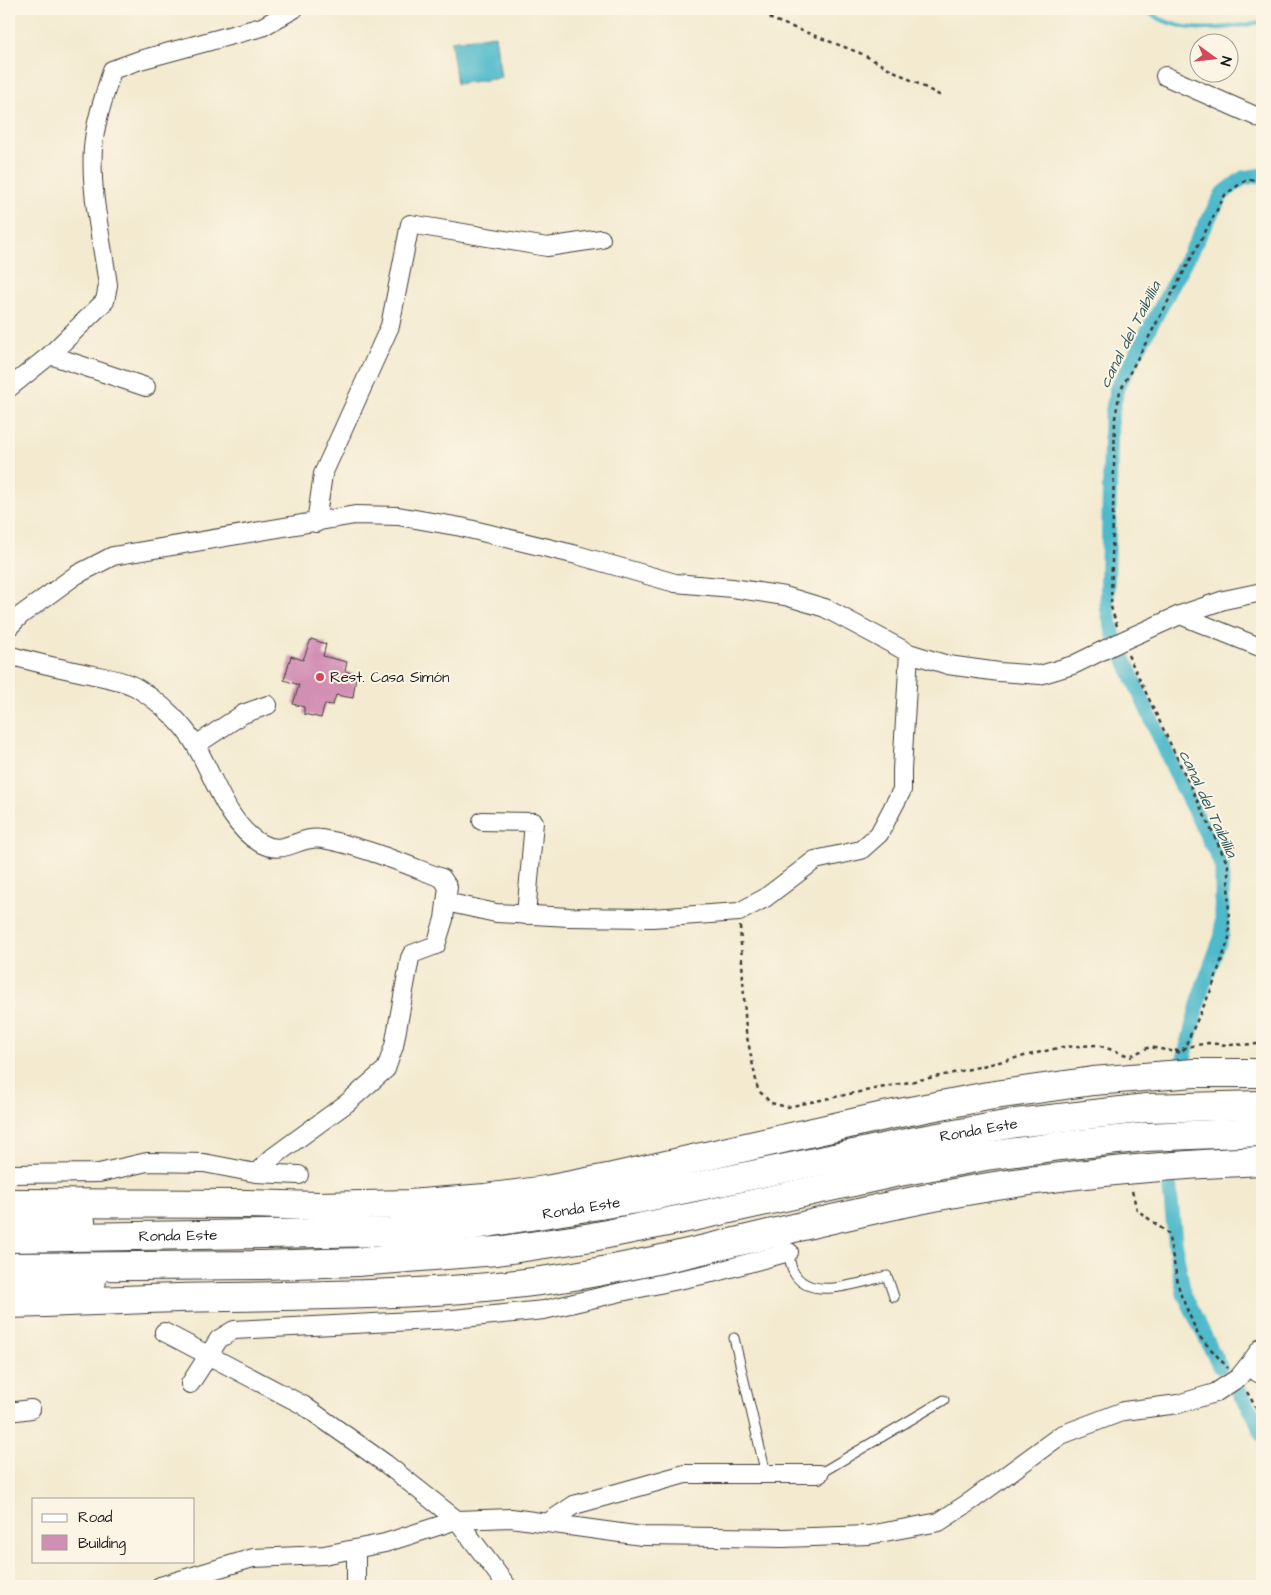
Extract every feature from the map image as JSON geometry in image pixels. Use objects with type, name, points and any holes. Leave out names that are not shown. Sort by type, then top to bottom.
[{"type":"highway","points":[[9,1203],[318,1206],[409,1204],[485,1198],[546,1190],[613,1177],[884,1116],[988,1096],[1093,1081],[1141,1069],[1188,1063],[1262,1072]]},
{"type":"highway","name":"Ronda Este","points":[[9,1238],[392,1232],[475,1225],[637,1199],[916,1141],[1007,1125],[1147,1108],[1262,1105]]},
{"type":"highway","name":"Ronda Este","points":[[9,1267],[262,1265],[357,1262],[497,1251],[592,1237],[894,1173],[986,1156],[1146,1137],[1262,1132]]},
{"type":"highway","points":[[9,1304],[172,1298],[351,1295],[479,1288],[573,1276],[990,1186],[1071,1175],[1139,1177],[1184,1164],[1262,1161]]},
{"type":"highway","points":[[9,1216],[136,1225],[208,1226],[261,1235]]},
{"type":"highway","points":[[9,1291],[94,1281],[359,1273],[451,1255]]},
{"type":"street","points":[[9,388],[50,355],[104,301],[108,285],[94,187],[93,148],[96,125],[112,70],[140,60],[262,27],[294,9]]},
{"type":"street","points":[[1165,76],[1262,120]]},
{"type":"street","points":[[316,523],[323,474],[390,326],[410,224],[547,247],[601,239]]},
{"type":"street","points":[[50,355],[146,386]]},
{"type":"street","points":[[9,627],[21,615],[76,574],[113,556],[356,515],[398,516],[461,527],[577,555],[675,583],[732,588],[785,596],[825,608],[909,653],[948,665],[999,672],[1040,675],[1073,665],[1180,615],[1224,600],[1262,592]]},
{"type":"street","points":[[1180,615],[1262,648]]},
{"type":"street","points":[[446,902],[496,913],[526,915],[642,918],[739,912],[765,898],[815,860],[861,850],[880,834],[902,790],[909,653]]},
{"type":"street","points":[[9,655],[136,687],[157,702],[180,724],[196,745],[220,795],[242,828],[260,843],[274,848],[289,847],[308,839],[321,839],[347,845],[442,878],[448,887],[444,919],[436,944],[412,954],[410,958],[394,1046],[386,1069],[347,1103],[273,1157],[256,1173]]},
{"type":"street","points":[[196,745],[243,714],[268,705]]},
{"type":"street","points":[[482,821],[534,822],[526,915]]},
{"type":"street","points":[[9,1174],[99,1173],[147,1162],[204,1163],[256,1173],[299,1175]]},
{"type":"street","points":[[190,1384],[219,1339],[234,1330],[453,1320],[544,1310],[712,1273],[789,1252]]},
{"type":"street","points":[[164,1332],[303,1405],[386,1464],[457,1520],[507,1586]]},
{"type":"street","points":[[160,1586],[253,1558],[324,1555],[386,1543],[457,1520],[511,1518],[642,1536],[783,1538],[869,1535],[939,1522],[1061,1435],[1124,1411],[1178,1404],[1215,1393],[1249,1374],[1262,1347]]},
{"type":"street","points":[[9,1412],[31,1409]]},
{"type":"street","points":[[547,1522],[574,1504],[685,1474],[819,1474]]},
{"type":"street","points":[[356,1549],[356,1586]]},
{"type":"lane","points":[[789,1252],[793,1271],[804,1284],[827,1290],[887,1276],[894,1297]]},
{"type":"lane","points":[[734,1338],[766,1474]]},
{"type":"lane","points":[[819,1474],[944,1400]]},
{"type":"path","points":[[769,9],[771,19],[860,53],[943,98]]},
{"type":"path","points":[[739,912],[746,1032],[758,1090],[771,1103],[787,1106],[816,1101],[949,1074],[1062,1047],[1098,1045],[1132,1055],[1150,1047],[1175,1052],[1188,1063],[1229,938],[1228,865],[1122,641],[1111,607],[1114,418],[1120,391],[1225,195],[1244,181],[1262,178]]},
{"type":"path","points":[[1175,1052],[1208,1043],[1226,1045],[1262,1044]]},
{"type":"path","points":[[1132,1055],[1141,1069]]},
{"type":"path","points":[[1139,1177],[1137,1210],[1168,1233],[1180,1293],[1198,1335],[1249,1374],[1262,1418]]},
{"type":"water","points":[[495,35],[501,78],[457,84],[451,41]]},
{"type":"building","name":"Rest. Casa Simón","points":[[311,639],[326,644],[323,656],[347,662],[345,671],[356,675],[353,698],[336,695],[333,705],[325,704],[321,718],[304,714],[304,707],[293,704],[299,685],[284,680],[291,656],[303,660]]},
{"type":"waterway","points":[[1142,9],[1166,22],[1193,28],[1216,28],[1262,22]]},
{"type":"waterway","name":"canal del Taibillia","points":[[1114,636],[1107,608],[1111,418],[1117,388],[1222,194],[1243,178],[1262,175]]},
{"type":"waterway","name":"canal del Taibillia","points":[[1121,652],[1180,783],[1222,865],[1222,935],[1202,989],[1183,1062]]},
{"type":"waterway","name":"canal del Taibillia","points":[[1169,1180],[1176,1250],[1184,1294],[1220,1367]]},
{"type":"waterway","name":"canal del Taibillia","points":[[1239,1391],[1255,1417],[1262,1435]]},
{"type":"place","name":"Rest. Casa Simón","points":[[320,677]]}]
